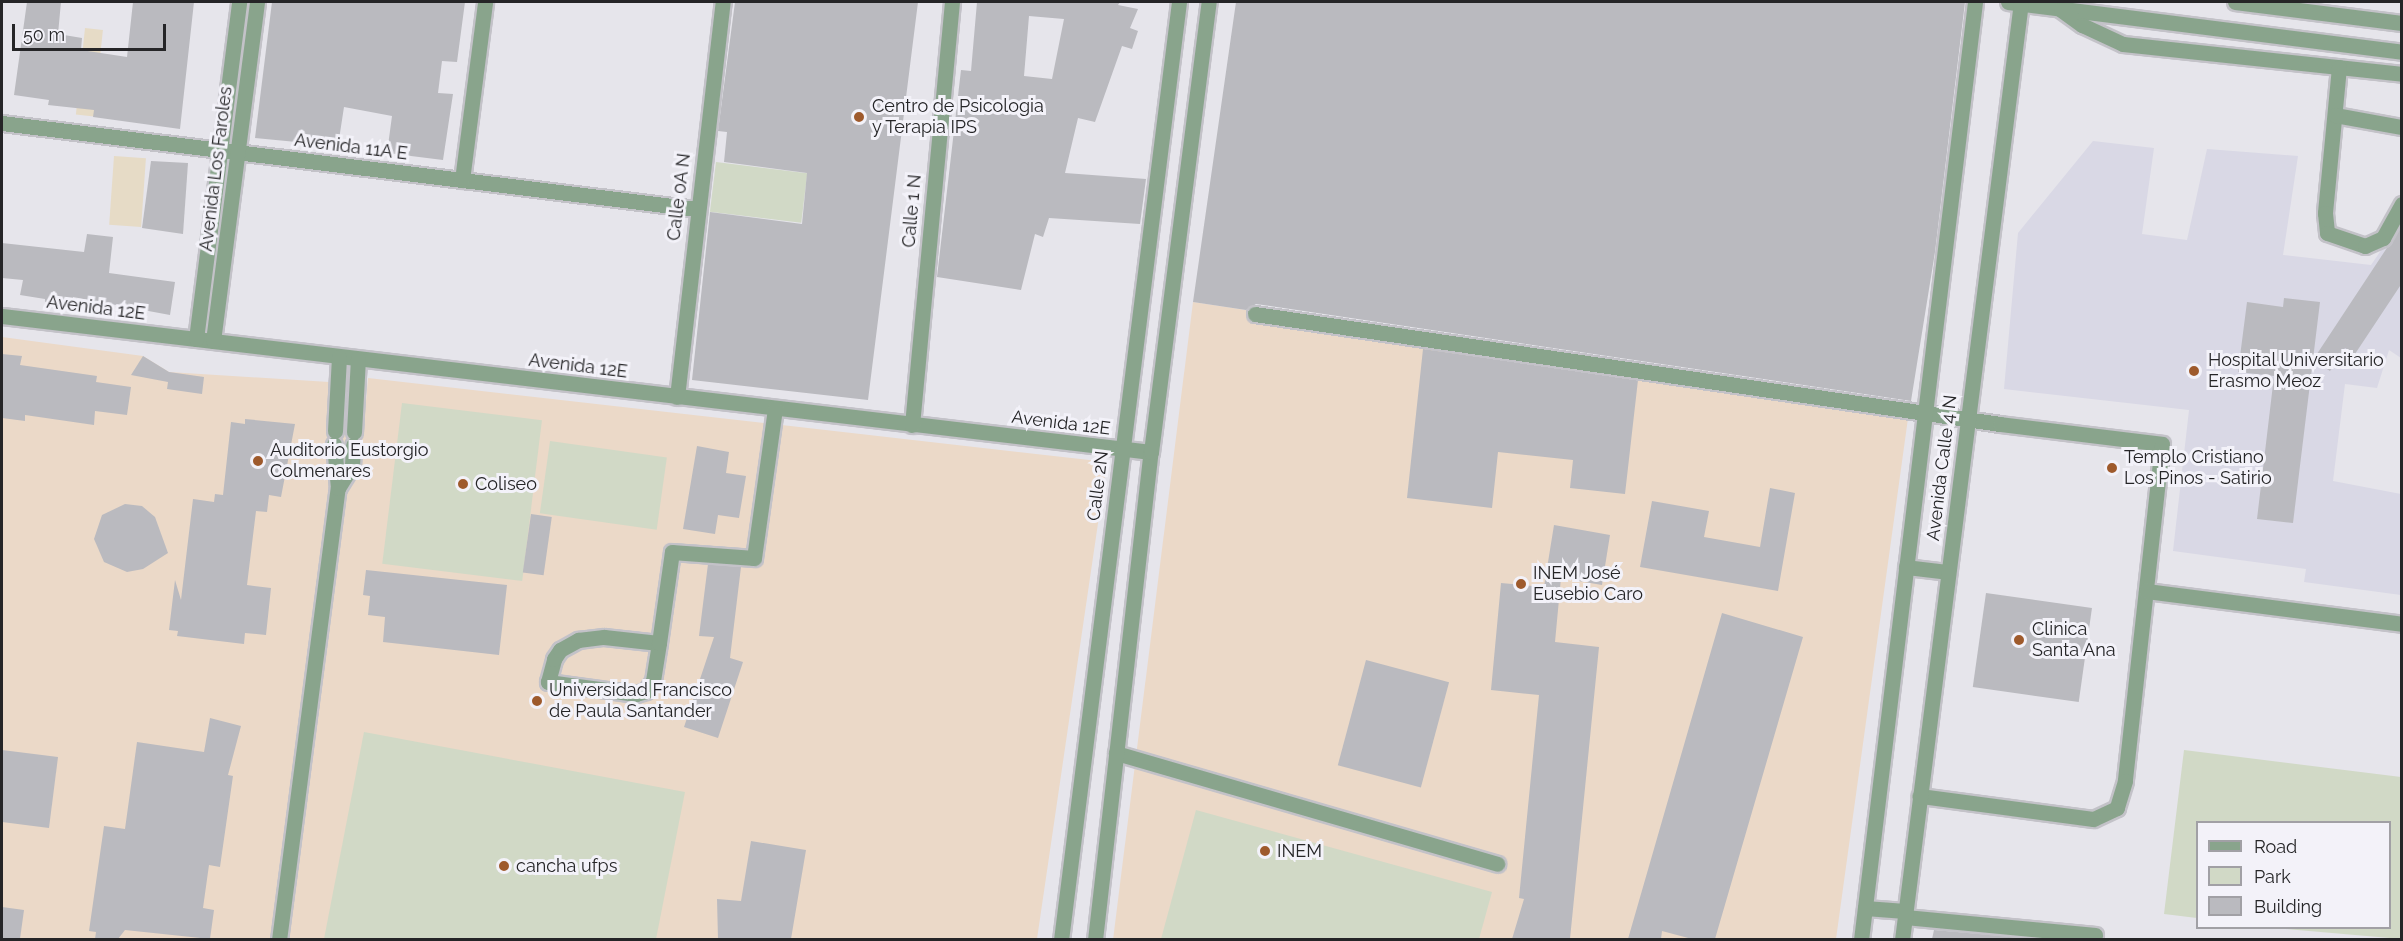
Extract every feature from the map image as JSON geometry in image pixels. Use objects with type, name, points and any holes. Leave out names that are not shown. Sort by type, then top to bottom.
[{"type":"street","name":"Avenida Los Faroles","points":[[196,339],[239,2]]},
{"type":"street","name":"Avenida Los Faroles","points":[[213,341],[256,2]]},
{"type":"street","points":[[462,180],[485,2]]},
{"type":"street","name":"Calle 0A N","points":[[677,397],[696,209],[723,2]]},
{"type":"street","name":"Calle 1 N","points":[[912,425],[952,2]]},
{"type":"street","name":"Calle 2N","points":[[1061,939],[1179,2]]},
{"type":"street","points":[[1095,939],[1151,452],[1209,2]]},
{"type":"street","name":"Avenida Calle 4 N","points":[[1862,939],[1975,2]]},
{"type":"street","points":[[2017,2],[2402,52]]},
{"type":"street","name":"Avenida Calle 4 N","points":[[1902,939],[1968,417],[2017,2]]},
{"type":"street","points":[[2235,2],[2402,23]]},
{"type":"street","points":[[2058,8],[2082,25],[2123,44],[2402,74]]},
{"type":"street","points":[[2339,67],[2325,213],[2327,233],[2365,246],[2383,238],[2402,204]]},
{"type":"street","points":[[2335,115],[2402,127]]},
{"type":"street","name":"Avenida 11A E","points":[[2,123],[696,209]]},
{"type":"street","points":[[1255,314],[1925,413],[2162,444],[2125,781],[2117,808],[2102,817],[2083,819],[1920,796]]},
{"type":"street","name":"Avenida 12E","points":[[2,316],[1151,452]]},
{"type":"street","points":[[279,939],[338,488],[334,438],[339,357]]},
{"type":"street","points":[[338,488],[352,466],[358,359]]},
{"type":"street","points":[[659,643],[604,637],[578,640],[556,655],[548,682],[642,693],[653,681],[659,643],[672,552],[754,558],[775,408]]},
{"type":"street","points":[[1906,567],[1948,572]]},
{"type":"street","points":[[2146,591],[2402,624]]},
{"type":"street","points":[[1116,753],[1497,864]]},
{"type":"street","points":[[1865,908],[2095,935]]},
{"type":"shaded area","points":[[85,28],[103,30],[94,116],[76,115]]},
{"type":"shaded area","name":"Hospital Universitario Erasmo Meoz","points":[[2093,141],[2154,148],[2142,234],[2187,240],[2207,149],[2298,156],[2283,255],[2371,265],[2401,221],[2401,358],[2389,350],[2377,388],[2345,384],[2333,481],[2401,494],[2401,595],[2304,582],[2306,569],[2173,551],[2189,410],[2004,389],[2018,233]]},
{"type":"shaded area","points":[[114,156],[146,158],[141,227],[109,225]]},
{"type":"shaded area","name":"INEM José Eusebio Caro","points":[[1193,302],[1909,411],[1836,939],[1113,940]]},
{"type":"shaded area","name":"Universidad Francisco de Paula Santander","points":[[2,337],[143,356],[169,372],[329,382],[329,396],[366,401],[368,378],[1107,462],[1037,939],[2,940]]},
{"type":"green space","points":[[716,162],[807,173],[801,223],[710,212]]},
{"type":"green space","name":"Coliseo","points":[[402,403],[542,420],[522,581],[382,564]]},
{"type":"green space","points":[[550,441],[667,457],[657,530],[540,513]]},
{"type":"green space","name":"cancha ufps","points":[[364,732],[685,792],[656,939],[324,939]]},
{"type":"green space","points":[[2184,750],[2401,777],[2401,939],[2286,929],[2391,929],[2391,821],[2196,821],[2196,918],[2164,914]]},
{"type":"green space","name":"INEM","points":[[1196,810],[1492,892],[1479,939],[1161,939]]},
{"type":"building","points":[[27,2],[61,2],[58,34],[82,38],[81,50],[127,57],[133,2],[194,2],[180,129],[93,117],[94,110],[48,105],[49,100],[14,95]]},
{"type":"building","points":[[272,2],[465,2],[457,62],[442,61],[438,93],[453,94],[443,160],[387,153],[392,116],[344,107],[338,146],[255,138]]},
{"type":"building","points":[[735,2],[918,2],[868,400],[692,380],[710,212],[802,224],[807,173],[724,162],[727,132],[718,131]]},
{"type":"building","points":[[977,2],[1120,2],[1118,5],[1138,9],[1130,28],[1138,31],[1132,49],[1122,46],[1095,122],[1078,118],[1065,173],[1146,179],[1140,224],[1049,218],[1043,237],[1035,234],[1021,290],[937,277],[961,70],[971,71]],"holes":[[[1029,16],[1064,19],[1052,79],[1024,76]]]},
{"type":"building","points":[[1236,2],[1965,2],[1935,252],[1911,401],[1256,304],[1246,310],[1193,302]]},
{"type":"building","points":[[151,161],[188,163],[183,234],[142,228]]},
{"type":"building","points":[[2402,225],[2402,283],[2355,354],[2345,348],[2330,371],[2313,360]]},
{"type":"building","points":[[87,234],[113,237],[109,273],[175,282],[170,315],[73,297],[72,306],[45,302],[45,299],[20,295],[23,280],[2,278],[2,243],[84,252]]},
{"type":"building","points":[[2284,298],[2320,302],[2293,523],[2257,519],[2274,376],[2238,372],[2247,302],[2283,307]]},
{"type":"building","points":[[1423,349],[1638,380],[1625,494],[1570,488],[1573,460],[1498,452],[1492,508],[1407,498]]},
{"type":"building","points":[[2,354],[22,356],[20,365],[97,376],[96,382],[131,387],[127,415],[95,411],[94,425],[25,415],[25,421],[2,418]]},
{"type":"building","points":[[143,356],[169,372],[204,377],[202,394],[167,389],[168,382],[131,375]]},
{"type":"building","points":[[245,419],[295,424],[281,497],[269,495],[267,512],[256,511],[247,585],[271,588],[266,635],[245,633],[244,644],[177,636],[178,631],[169,630],[175,580],[181,600],[193,499],[214,502],[215,494],[223,495],[231,422],[245,424]]},
{"type":"building","points":[[697,446],[729,452],[726,473],[746,476],[739,518],[718,515],[715,534],[683,529]]},
{"type":"building","points":[[1770,488],[1795,493],[1778,591],[1640,567],[1652,501],[1709,511],[1704,537],[1760,547]]},
{"type":"building","points":[[125,504],[142,506],[155,517],[168,553],[143,569],[127,572],[104,562],[94,539],[102,515]]},
{"type":"building","points":[[531,514],[552,517],[544,575],[523,572]]},
{"type":"building","points":[[1554,525],[1610,535],[1602,585],[1561,578],[1555,642],[1599,647],[1570,939],[1512,939],[1524,899],[1519,898],[1539,695],[1491,690],[1501,583],[1544,587]]},
{"type":"building","points":[[708,564],[741,567],[730,658],[743,662],[718,738],[684,727],[714,637],[699,636]]},
{"type":"building","points":[[366,570],[507,585],[499,655],[383,642],[385,617],[368,615],[370,596],[363,595]]},
{"type":"building","points":[[1986,593],[2092,608],[2079,702],[1973,687]]},
{"type":"building","points":[[1722,613],[1803,637],[1715,939],[1692,939],[1662,931],[1661,939],[1628,939]]},
{"type":"building","points":[[1366,660],[1449,682],[1421,788],[1338,765]]},
{"type":"building","points":[[210,718],[241,726],[228,775],[233,776],[220,867],[209,865],[203,908],[214,910],[210,939],[125,930],[118,939],[95,939],[96,932],[89,931],[104,826],[125,829],[137,742],[204,752]]},
{"type":"building","points":[[2,750],[58,757],[49,828],[2,822]]},
{"type":"building","points":[[751,841],[806,850],[791,939],[718,939],[717,899],[741,901]]},
{"type":"building","points":[[2,907],[24,910],[20,939],[2,939]]},
{"type":"building","points":[[1934,930],[2039,939],[1932,939]]},
{"type":"place","name":"Centro de Psicologia y Terapia IPS","points":[[859,117]]},
{"type":"place","name":"Hospital Universitario Erasmo Meoz","points":[[2194,371]]},
{"type":"place","name":"Auditorio Eustorgio Colmenares","points":[[258,461]]},
{"type":"place","name":"Templo Cristiano Los Pinos - Satirio","points":[[2112,468]]},
{"type":"place","name":"Coliseo","points":[[463,484]]},
{"type":"place","name":"INEM José Eusebio Caro","points":[[1521,584]]},
{"type":"place","name":"Clinica Santa Ana","points":[[2019,640]]},
{"type":"place","name":"Universidad Francisco de Paula Santander","points":[[537,701]]},
{"type":"place","name":"INEM","points":[[1265,851]]},
{"type":"place","name":"cancha ufps","points":[[504,866]]}]
